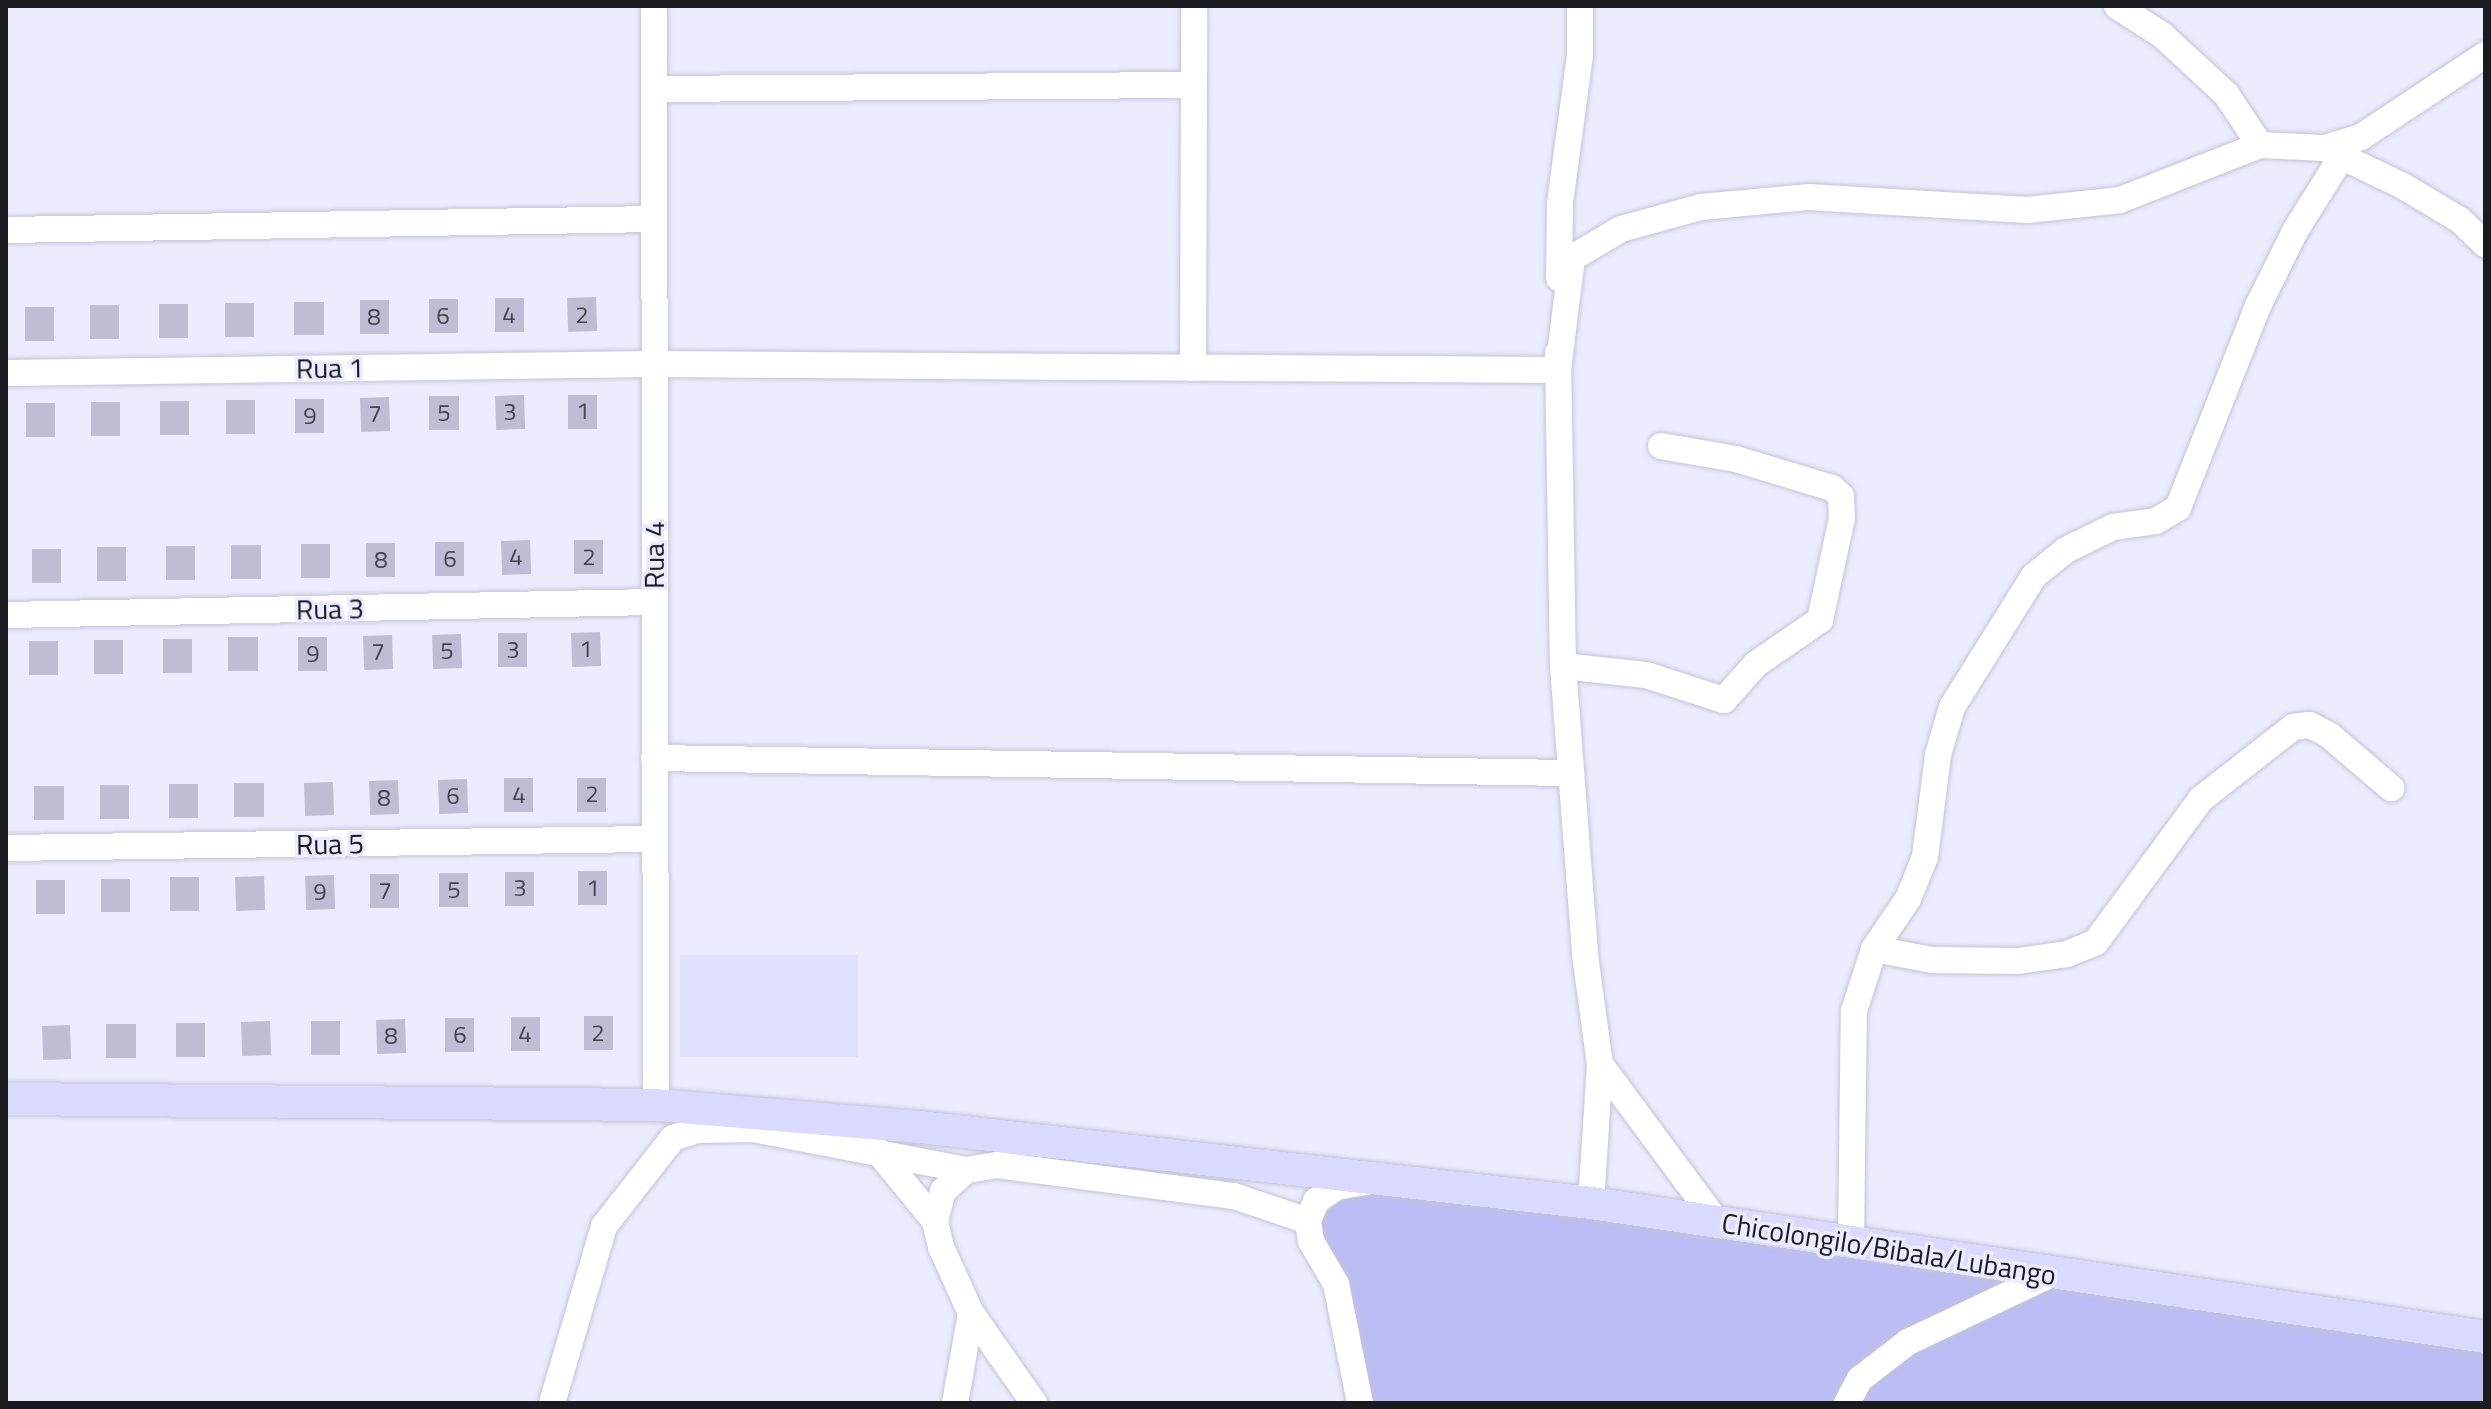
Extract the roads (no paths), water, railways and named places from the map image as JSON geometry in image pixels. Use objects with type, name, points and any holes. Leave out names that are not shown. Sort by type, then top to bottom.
[{"type":"main road","name":"Chicolongilo/Bibala/Lubango","points":[[6,1099],[656,1105],[1291,1168],[1591,1203],[2485,1337]]},
{"type":"street","name":"Rua 4","points":[[654,6],[656,1105]]},
{"type":"street","points":[[1193,368],[1194,6]]},
{"type":"street","points":[[1580,6],[1580,55],[1560,203],[1558,370],[1563,666],[1570,773],[1600,1064],[1591,1203]]},
{"type":"street","points":[[2117,6],[2162,35],[2226,94],[2260,145]]},
{"type":"street","points":[[1851,1243],[1854,1011],[1874,949],[1908,899],[1925,857],[1938,755],[1952,707],[2034,576],[2066,550],[2113,527],[2156,521],[2178,508],[2258,306],[2333,152],[2361,137],[2485,55]]},
{"type":"street","points":[[654,89],[1193,85]]},
{"type":"street","points":[[1558,370],[1572,258],[1621,229],[1701,207],[1808,197],[2028,210],[2120,200],[2260,145],[2333,152],[2460,220],[2485,244]]},
{"type":"street","points":[[6,230],[653,219]]},
{"type":"street","name":"Rua 1","points":[[6,373],[653,364],[1558,370]]},
{"type":"street","points":[[1563,666],[1646,675],[1724,700],[1756,664],[1820,620],[1842,518],[1841,496],[1832,488],[1736,459],[1661,446]]},
{"type":"street","name":"Rua 3","points":[[6,615],[654,602]]},
{"type":"street","points":[[1874,949],[1932,960],[2018,961],[2067,954],[2096,942],[2201,799],[2293,727],[2310,725],[2329,735],[2391,788]]},
{"type":"street","points":[[654,758],[1570,773]]},
{"type":"street","name":"Rua 5","points":[[6,848],[654,839]]},
{"type":"street","points":[[1600,1064],[1717,1222]]},
{"type":"street","points":[[552,1403],[604,1226],[673,1138],[698,1130],[753,1129],[876,1149],[966,1170],[997,1165],[1234,1196],[1308,1221]]},
{"type":"street","points":[[876,1149],[935,1221],[941,1247],[971,1313],[1034,1403]]},
{"type":"street","points":[[935,1221],[943,1191],[966,1170]]},
{"type":"street","points":[[1360,1403],[1336,1284],[1311,1241],[1308,1221],[1316,1201],[1337,1187],[1382,1180]]},
{"type":"street","points":[[1847,1403],[1860,1379],[1908,1342],[2052,1274]]},
{"type":"street","points":[[955,1403],[971,1313]]}]
